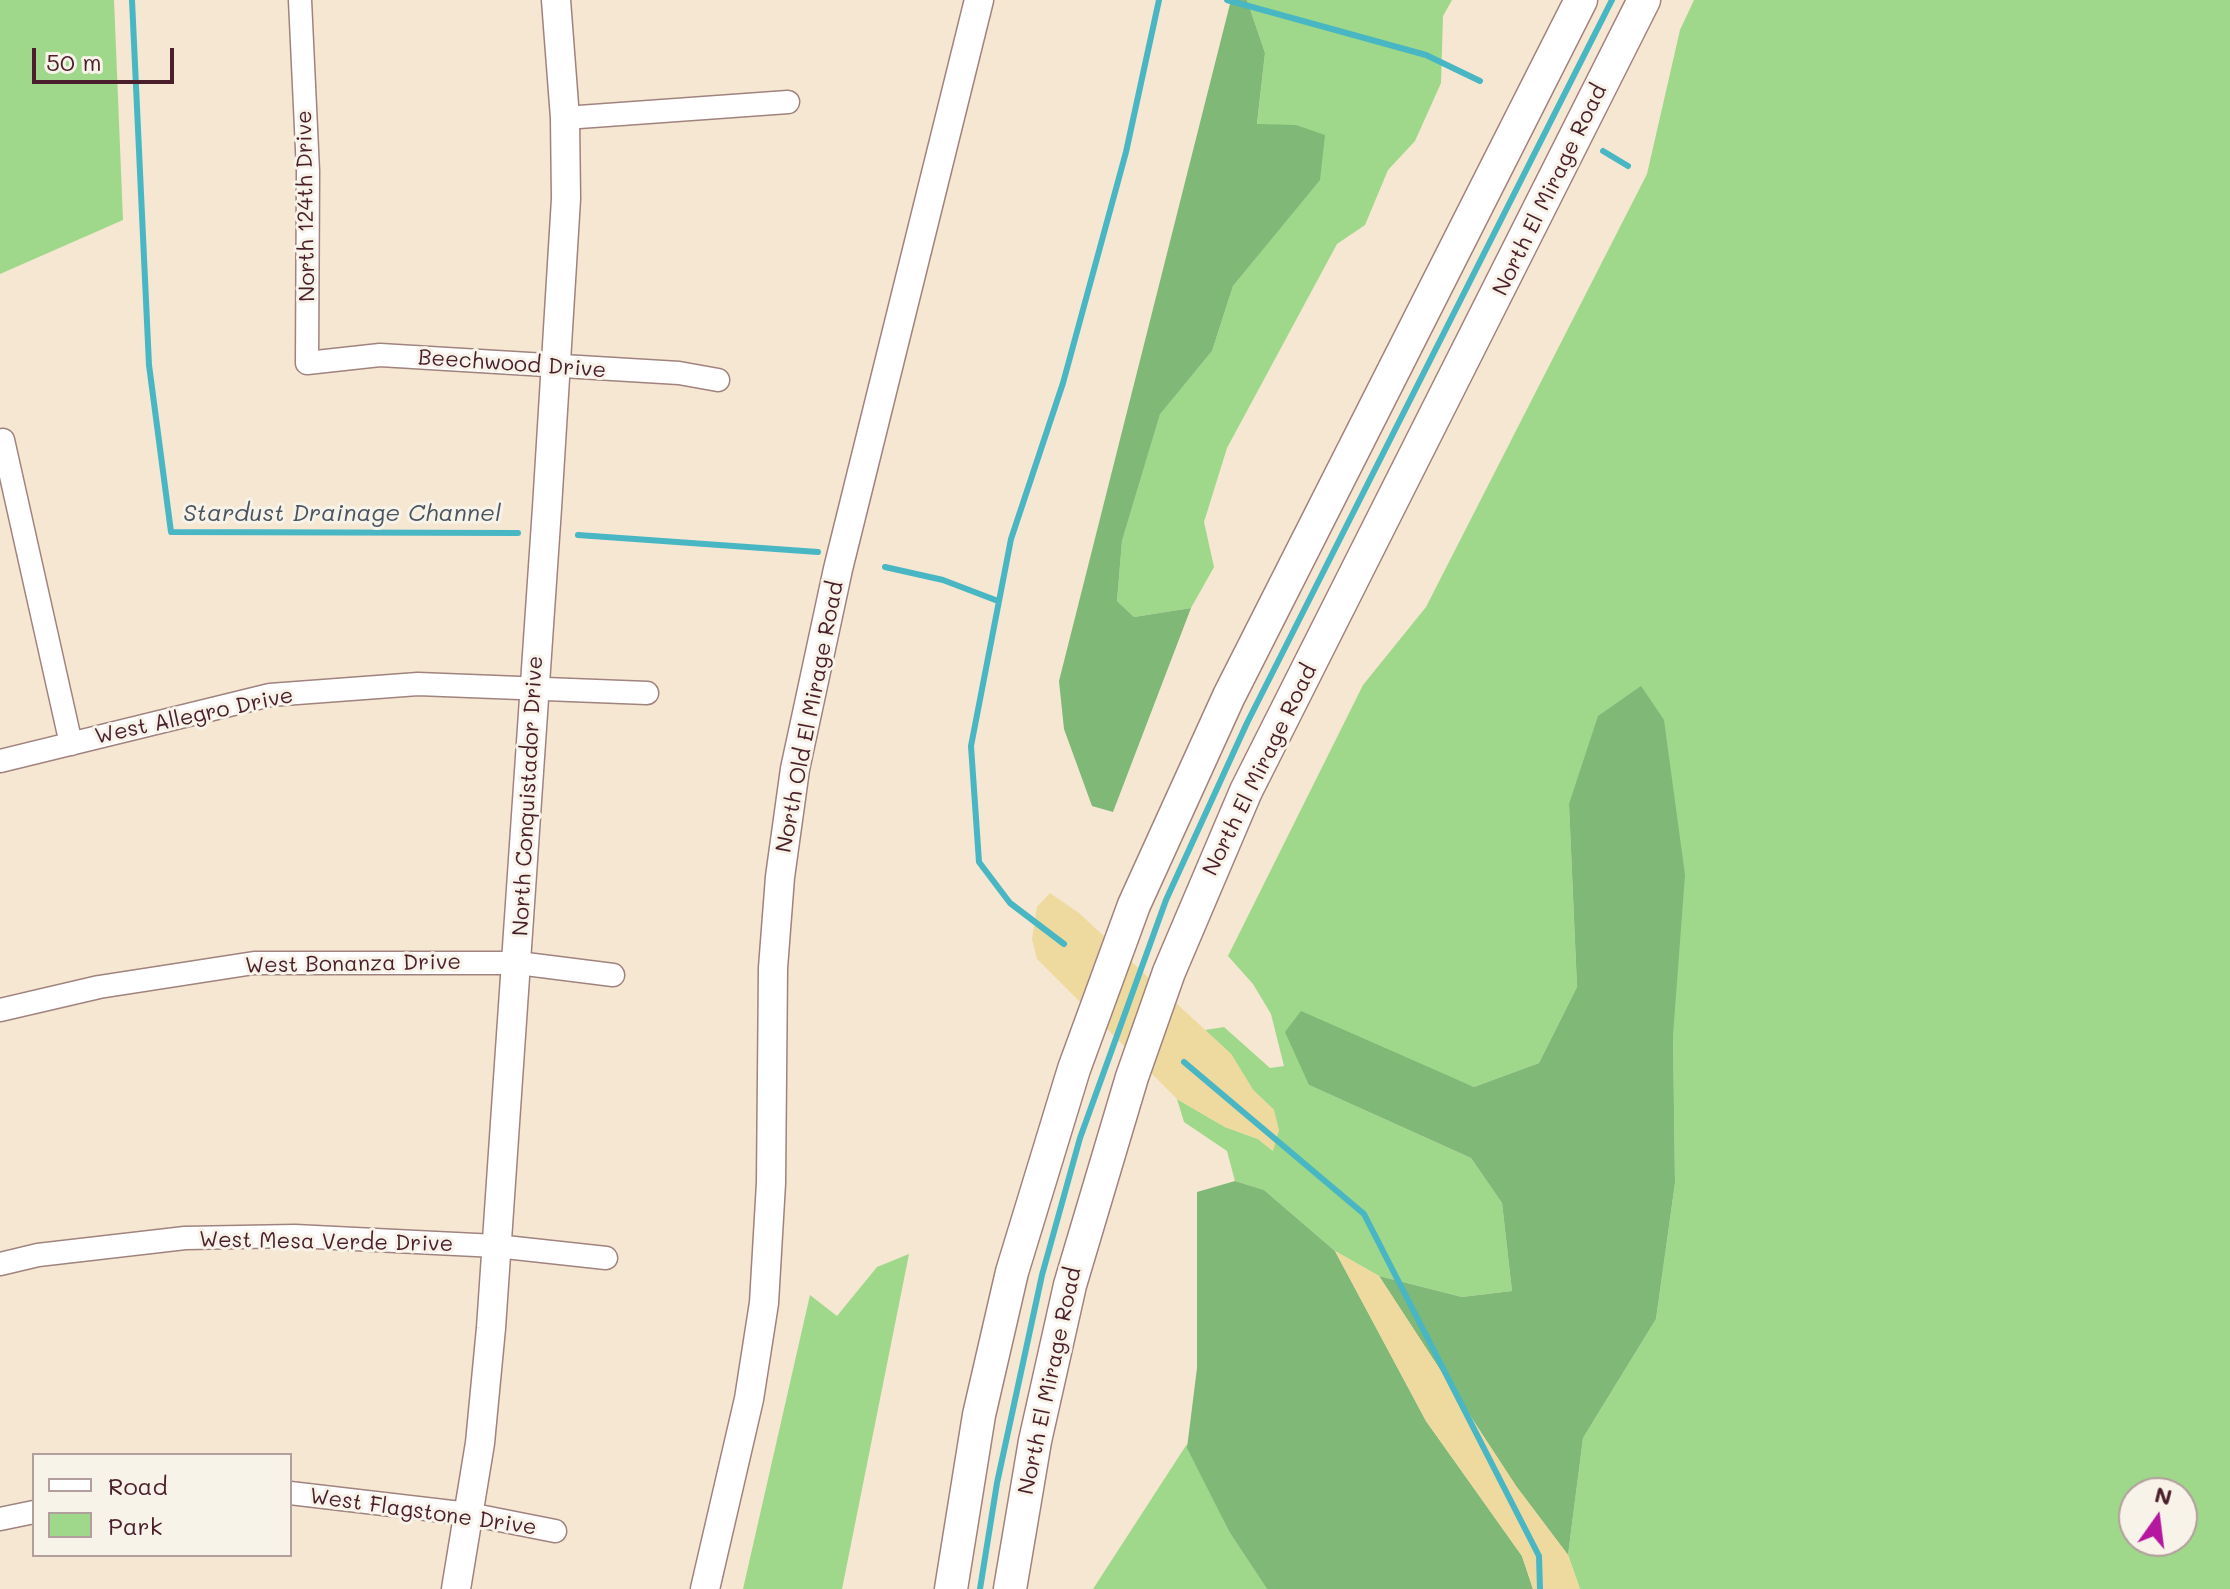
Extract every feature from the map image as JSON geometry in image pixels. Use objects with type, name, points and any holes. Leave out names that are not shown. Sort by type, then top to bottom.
[{"type":"main road","points":[[951,1589],[979,1415],[1012,1272],[1035,1187],[1134,905],[1229,696],[1581,0]]},
{"type":"main road","name":"North El Mirage Road","points":[[1010,1589],[1056,1340],[1084,1231],[1132,1077],[1188,925],[1246,791],[1644,0]]},
{"type":"street","name":"North 124th Drive","points":[[300,0],[308,171],[307,363]]},
{"type":"street","name":"North Conquistador Drive","points":[[456,1589],[480,1443],[518,963],[533,690],[556,368],[566,199],[565,118],[556,0]]},
{"type":"street","name":"North Old El Mirage Road","points":[[705,1589],[758,1351],[768,1252],[773,968],[780,877],[795,769],[838,569],[979,0]]},
{"type":"street","points":[[565,118],[788,102]]},
{"type":"street","name":"Beechwood Drive","points":[[307,363],[380,355],[556,368],[679,373],[718,380]]},
{"type":"street","points":[[3,440],[71,744]]},
{"type":"street","name":"West Allegro Drive","points":[[0,761],[270,695],[418,684],[647,693]]},
{"type":"street","name":"West Bonanza Drive","points":[[0,1010],[99,987],[254,963],[518,963],[613,975]]},
{"type":"street","name":"West Mesa Verde Drive","points":[[0,1264],[38,1255],[185,1238],[295,1236],[496,1246],[606,1258]]},
{"type":"street","name":"West Flagstone Drive","points":[[292,1493],[469,1514],[555,1531]]},
{"type":"street","points":[[0,1519],[32,1512]]},
{"type":"green space","points":[[0,0],[114,0],[123,220],[0,274]]},
{"type":"green space","points":[[1231,0],[1247,0],[1265,53],[1257,124],[1296,125],[1325,135],[1320,180],[1233,286],[1212,351],[1160,414],[1122,541],[1117,601],[1134,617],[1191,608],[1113,812],[1092,806],[1064,729],[1059,681]]},
{"type":"green space","points":[[1247,0],[1452,0],[1443,16],[1441,83],[1415,141],[1388,170],[1365,225],[1337,244],[1227,448],[1204,522],[1214,567],[1191,608],[1134,617],[1117,601],[1122,541],[1160,413],[1212,351],[1233,286],[1320,179],[1296,125],[1257,125],[1265,53]]},
{"type":"green space","points":[[1694,0],[2230,0],[2230,1589],[1580,1589],[1568,1555],[1583,1438],[1656,1319],[1675,1183],[1673,1035],[1569,804],[1577,987],[1539,1063],[1474,1087],[1396,1055],[1309,1085],[1471,1158],[1502,1203],[1512,1291],[1462,1297],[1379,1276],[1335,1251],[1264,1190],[1235,1181],[1227,1151],[1184,1122],[1177,1099],[1225,1127],[1258,1139],[1273,1151],[1274,1110],[1253,1090],[1231,1054],[1205,1030],[1224,1027],[1270,1068],[1284,1066],[1271,1014],[1253,984],[1228,956],[1363,685],[1426,607],[1647,174],[1680,30]]},
{"type":"green space","points":[[1641,686],[1664,720],[1685,875],[1673,1035],[1675,1183],[1656,1319],[1583,1438],[1568,1555],[1516,1486],[1379,1276],[1462,1297],[1512,1291],[1502,1203],[1471,1158],[1309,1085],[1285,1032],[1301,1011],[1474,1087],[1539,1063],[1577,987],[1569,804],[1598,716]]},
{"type":"green space","points":[[1235,1181],[1264,1190],[1335,1251],[1426,1421],[1522,1556],[1533,1589],[1267,1589],[1230,1533],[1187,1448],[1197,1368],[1197,1192]]},
{"type":"green space","points":[[909,1254],[842,1589],[743,1589],[810,1295],[837,1316],[877,1267]]},
{"type":"green space","points":[[1187,1444],[1230,1533],[1267,1589],[1093,1589]]},
{"type":"sand","points":[[1050,893],[1079,913],[1231,1054],[1253,1090],[1274,1110],[1279,1130],[1273,1151],[1258,1139],[1225,1127],[1177,1099],[1037,959],[1032,939],[1037,907]]},
{"type":"sand","points":[[1335,1251],[1379,1276],[1516,1486],[1568,1555],[1580,1589],[1533,1589],[1522,1556],[1426,1421]]},
{"type":"waterway","name":"Stardust Drainage Channel","points":[[132,0],[149,365],[171,532],[518,533]]},
{"type":"waterway","points":[[1064,944],[1010,903],[979,862],[971,746],[1011,539],[1063,383],[1126,152],[1159,0]]},
{"type":"waterway","points":[[1227,0],[1426,55],[1480,81]]},
{"type":"waterway","points":[[980,1589],[997,1483],[1042,1275],[1080,1138],[1166,900],[1247,723],[1612,0]]},
{"type":"waterway","points":[[1603,151],[1628,166]]},
{"type":"waterway","name":"Stardust Drainage Channel","points":[[578,535],[818,552]]},
{"type":"waterway","name":"Stardust Drainage Channel","points":[[885,567],[943,580],[998,601]]},
{"type":"waterway","points":[[1184,1062],[1364,1214],[1539,1556],[1540,1589]]}]
